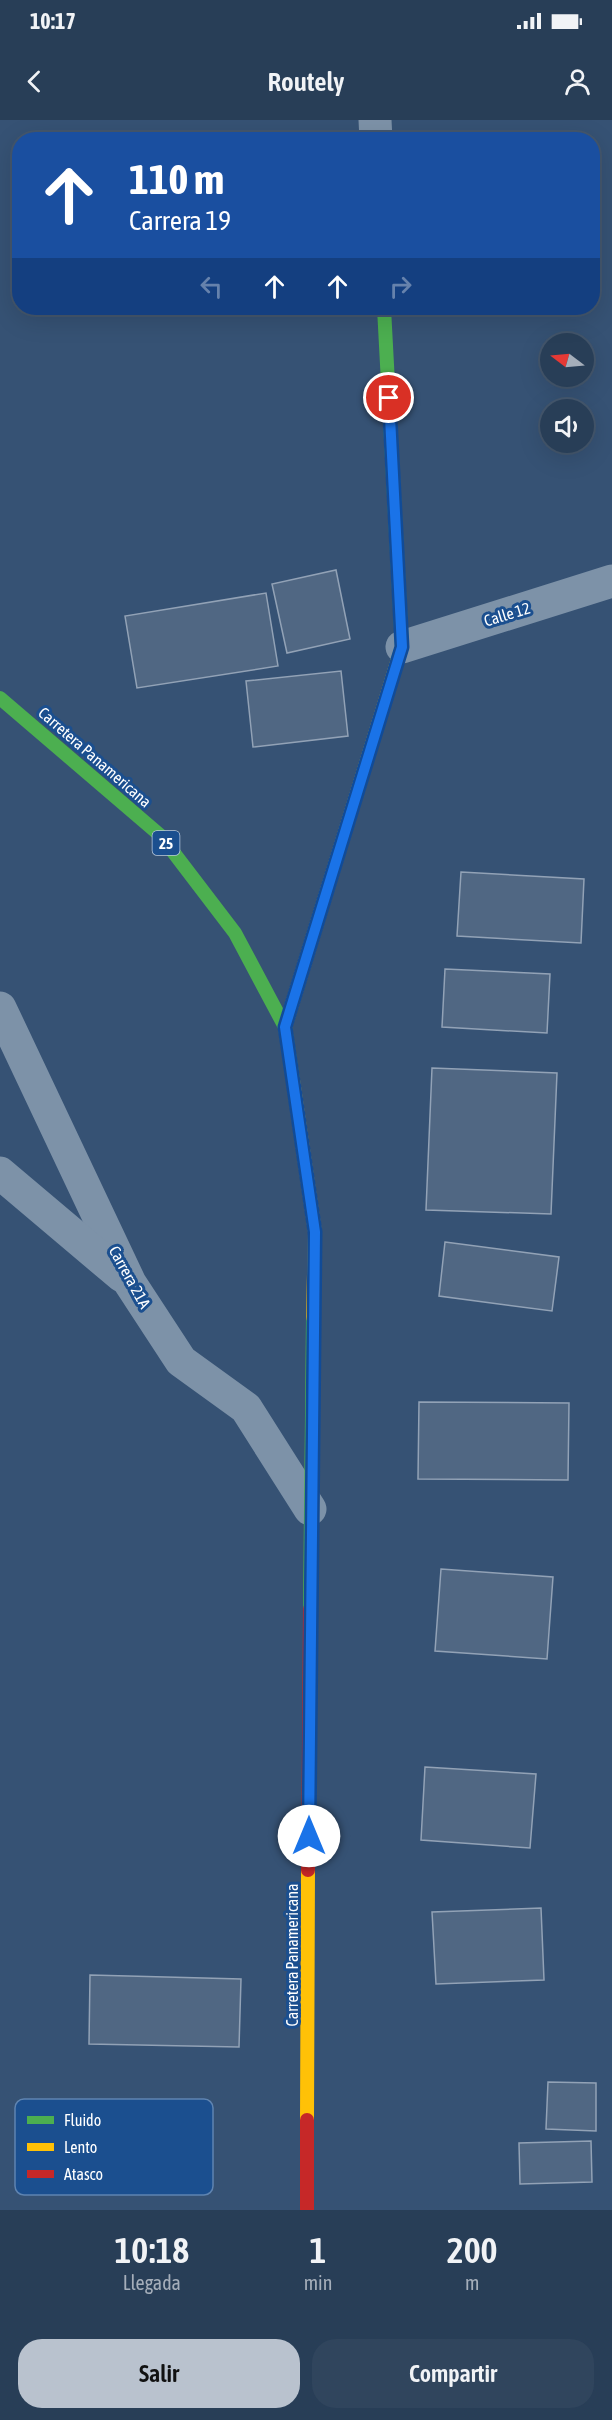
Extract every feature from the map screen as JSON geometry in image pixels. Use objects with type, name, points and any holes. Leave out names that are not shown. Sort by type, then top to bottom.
[{"type":"main road","points":[[285,1027],[402,647],[384,315]]},
{"type":"main road","name":"Carretera Panamericana","points":[[0,698],[161,836],[235,933],[285,1027],[315,1232],[310,1509],[307,2210]]},
{"type":"street","name":"Calle 12","points":[[402,647],[612,581]]},
{"type":"street","name":"Carrera 21A","points":[[0,1008],[130,1283],[181,1361],[246,1408],[310,1509]]},
{"type":"street","points":[[0,1173],[130,1283]]},
{"type":"building","points":[[336,570],[350,639],[287,653],[272,584]]},
{"type":"building","points":[[266,593],[278,666],[137,688],[125,616]]},
{"type":"building","points":[[341,671],[348,736],[253,747],[246,681]]},
{"type":"building","points":[[461,872],[584,879],[581,943],[457,936]]},
{"type":"building","points":[[445,969],[550,974],[547,1033],[442,1027]]},
{"type":"building","points":[[432,1068],[557,1073],[551,1214],[426,1210]]},
{"type":"building","points":[[445,1242],[559,1257],[552,1311],[439,1296]]},
{"type":"building","points":[[419,1402],[569,1403],[568,1480],[418,1479]]},
{"type":"building","points":[[441,1569],[553,1577],[547,1659],[435,1651]]},
{"type":"building","points":[[425,1767],[536,1774],[530,1848],[421,1840]]},
{"type":"building","points":[[541,1908],[544,1980],[436,1984],[432,1912]]},
{"type":"building","points":[[90,1975],[241,1979],[239,2047],[89,2044]]},
{"type":"building","points":[[548,2082],[596,2083],[596,2131],[546,2129]]},
{"type":"building","points":[[591,2141],[592,2182],[520,2184],[519,2143]]},
{"type":"traffic: fast","points":[[384,315],[402,647],[397,662]]},
{"type":"traffic: fast","points":[[0,698],[161,836],[235,933],[285,1027],[293,1080]]},
{"type":"traffic: fast","points":[[310,1609],[313,1317]]},
{"type":"traffic: slow","points":[[285,1027],[397,662]]},
{"type":"traffic: slow","points":[[293,1080],[315,1232],[313,1317]]},
{"type":"traffic: slow","points":[[307,2120],[308,1870]]},
{"type":"traffic: jam","points":[[308,1870],[310,1609]]},
{"type":"traffic: jam","points":[[307,2120],[307,2210]]},
{"type":"route","points":[[309,1836],[310,1509],[315,1232],[285,1027],[402,647],[389,398]]}]
